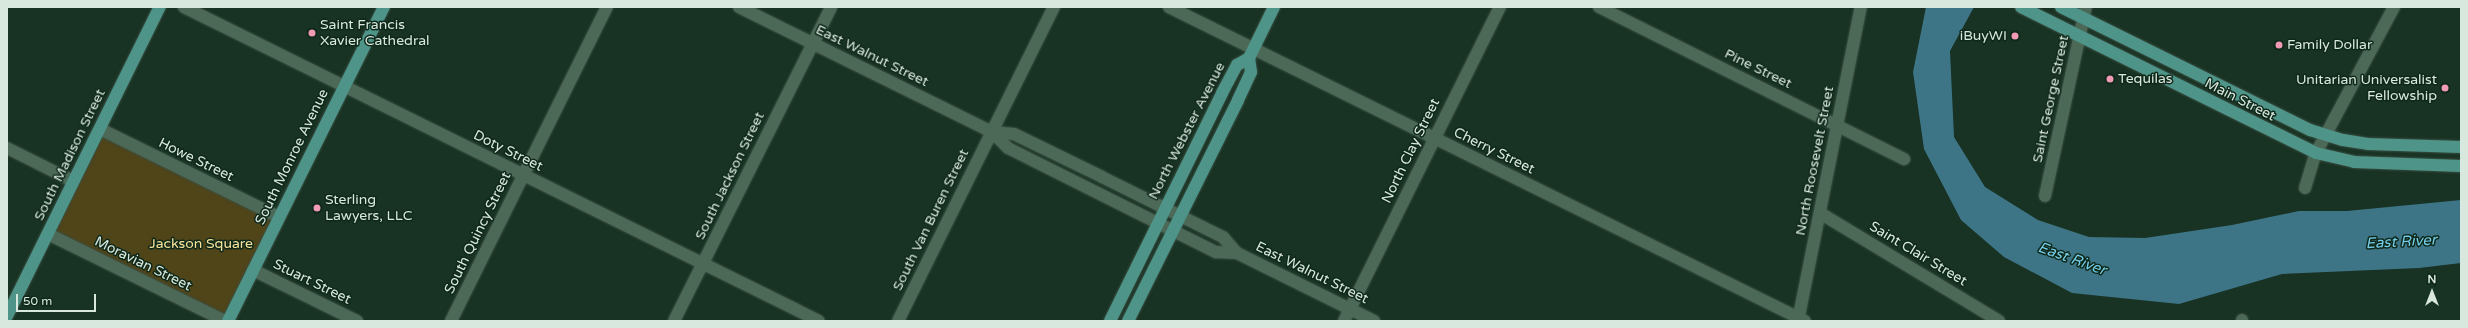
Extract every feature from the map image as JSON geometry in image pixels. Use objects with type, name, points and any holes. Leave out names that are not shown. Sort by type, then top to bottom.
[{"type":"main road","name":"South Madison Street","points":[[7,316],[160,7]]},
{"type":"main road","name":"South Monroe Avenue","points":[[228,321],[384,7]]},
{"type":"main road","name":"North Webster Avenue","points":[[1128,321],[1174,231],[1251,72],[1252,53],[1274,7]]},
{"type":"main road","name":"Main Street","points":[[2020,7],[2316,153],[2354,162],[2461,166]]},
{"type":"main road","name":"Main Street","points":[[2061,7],[2085,12],[2310,130],[2368,144],[2461,147]]},
{"type":"main road","name":"North Webster Avenue","points":[[1110,321],[1157,223],[1237,65],[1252,53]]},
{"type":"street","name":"Doty Street","points":[[184,7],[819,321]]},
{"type":"street","name":"South Quincy Street","points":[[451,321],[607,7]]},
{"type":"street","name":"East Walnut Street","points":[[739,7],[992,132],[1008,148],[1157,223],[1216,252],[1237,253]]},
{"type":"street","name":"South Jackson Street","points":[[674,321],[831,7]]},
{"type":"street","name":"South Van Buren Street","points":[[898,321],[1054,7]]},
{"type":"street","name":"Cherry Street","points":[[1169,7],[1252,53],[1435,138],[1800,320]]},
{"type":"street","name":"North Clay Street","points":[[1344,321],[1500,7]]},
{"type":"street","name":"Pine Street","points":[[1599,7],[1904,159]]},
{"type":"street","name":"North Roosevelt Street","points":[[1800,320],[1861,7]]},
{"type":"street","points":[[2305,188],[2316,153],[2394,7]]},
{"type":"street","name":"Saint George Street","points":[[2045,196],[2085,12]]},
{"type":"street","name":"Howe Street","points":[[100,129],[279,217]]},
{"type":"street","name":"East Walnut Street","points":[[992,132],[1014,134],[1165,208],[1223,237],[1237,253],[1374,321]]},
{"type":"street","points":[[7,148],[73,181]]},
{"type":"street","name":"Saint Clair Street","points":[[1820,213],[1999,321]]},
{"type":"street","name":"Moravian Street","points":[[48,234],[225,321]]},
{"type":"street","name":"Stuart Street","points":[[253,270],[357,321]]},
{"type":"green space","name":"Jackson Square","points":[[100,129],[279,216],[228,321],[49,234]]},
{"type":"water","name":"East River","points":[[1926,7],[1974,7],[1950,51],[1954,137],[1985,187],[2038,220],[2089,237],[2145,238],[2232,225],[2299,211],[2347,211],[2461,200],[2461,263],[2419,268],[2282,274],[2179,304],[2072,293],[2004,257],[1961,220],[1924,149],[1913,72]]},
{"type":"place","name":"Saint Francis Xavier Cathedral","points":[[312,33]]},
{"type":"place","name":"iBuyWI","points":[[2015,36]]},
{"type":"place","name":"Family Dollar","points":[[2279,45]]},
{"type":"place","name":"Tequilas","points":[[2110,79]]},
{"type":"place","name":"Unitarian Universalist Fellowship","points":[[2445,88]]},
{"type":"place","name":"Sterling Lawyers, LLC","points":[[317,208]]}]
